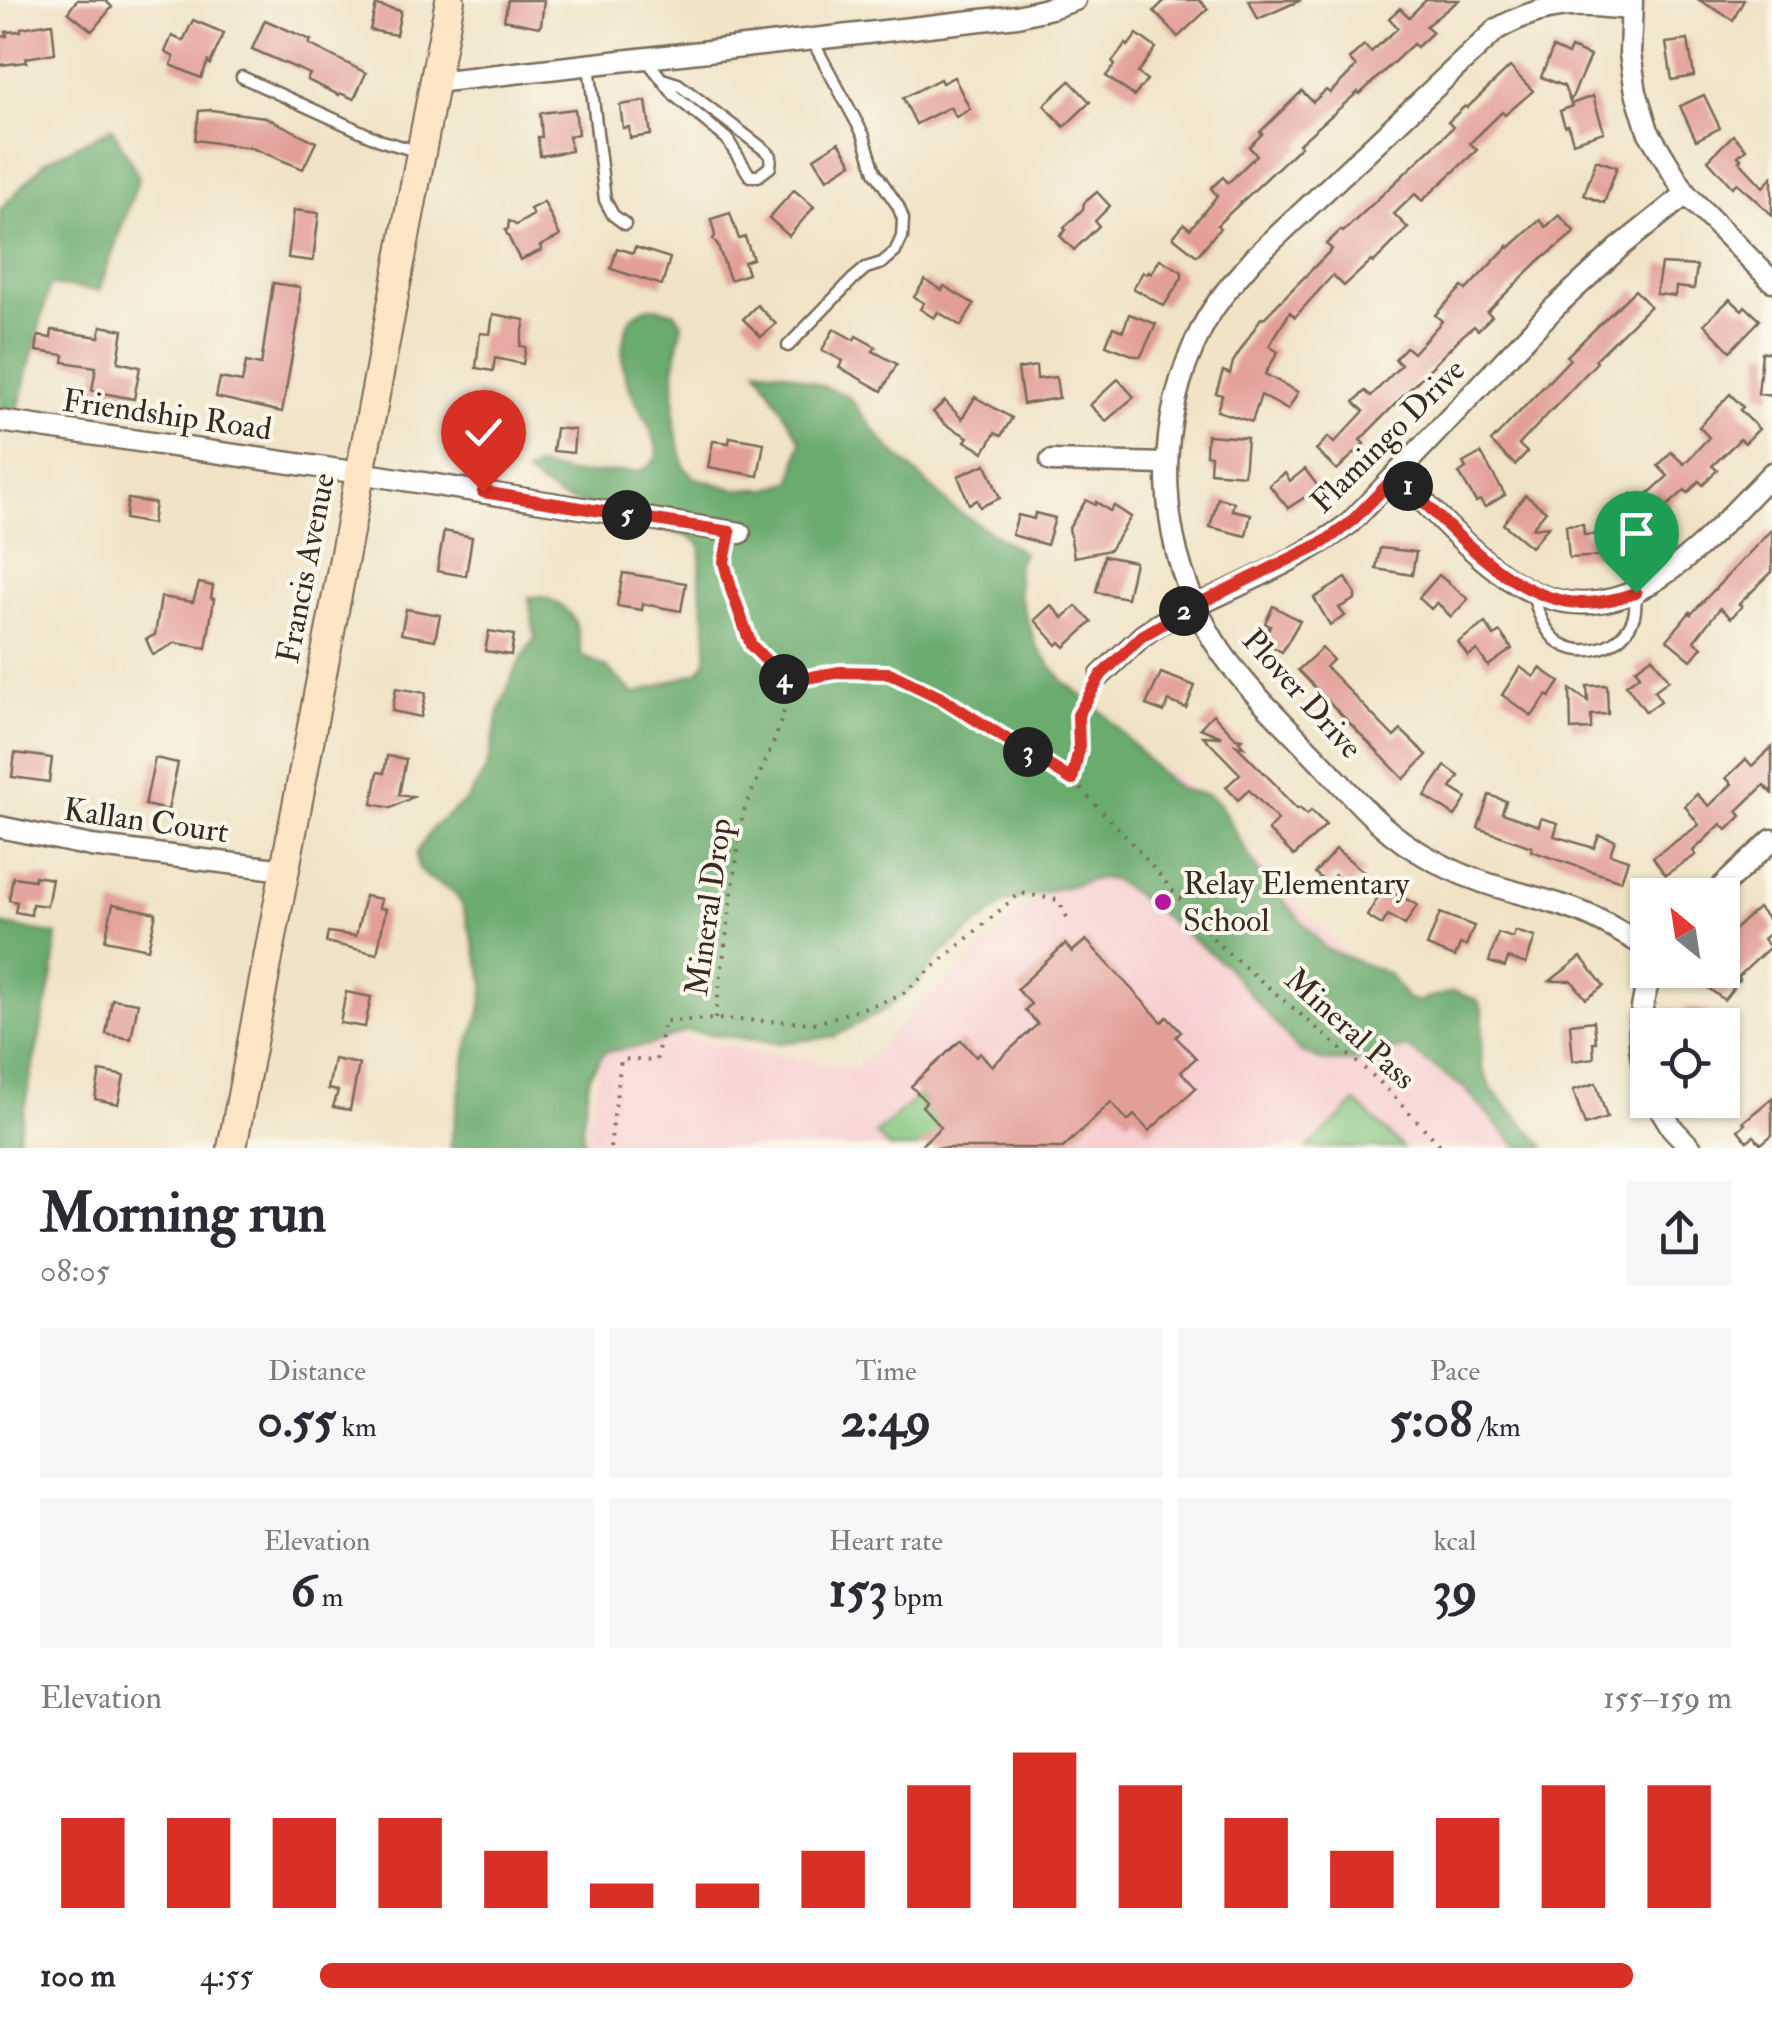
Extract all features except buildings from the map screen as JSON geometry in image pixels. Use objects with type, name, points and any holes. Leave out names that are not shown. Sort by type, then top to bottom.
[{"type":"street","name":"Francis Avenue","points":[[232,1148],[450,0]]},
{"type":"street","points":[[434,82],[1017,16],[1075,0]]},
{"type":"street","points":[[1631,4],[1630,54],[1648,131],[1686,194],[1772,281]]},
{"type":"street","name":"Plover Drive","points":[[1630,938],[1584,913],[1480,882],[1444,866],[1408,846],[1378,821],[1249,686],[1216,644],[1194,606],[1177,554],[1167,507],[1166,464],[1172,420],[1201,330],[1223,294],[1255,257],[1497,29],[1548,7],[1631,4]]},
{"type":"street","name":"Flamingo Drive","points":[[1101,675],[1142,636],[1324,542],[1350,523],[1578,285],[1686,194]]},
{"type":"street","name":"Friendship Road","points":[[0,421],[735,532]]},
{"type":"street","points":[[1050,461],[1166,464]]},
{"type":"street","points":[[1397,475],[1491,566],[1532,591],[1556,600],[1582,603],[1636,593],[1663,577],[1690,556],[1772,472]]},
{"type":"street","name":"Kallan Court","points":[[0,827],[91,846],[285,870]]},
{"type":"street","points":[[1732,878],[1772,840]]},
{"type":"street","points":[[1666,1118],[1691,1148]]},
{"type":"lane","points":[[788,346],[853,279],[895,252],[902,237],[903,219],[898,206],[876,172],[864,136],[812,39]]},
{"type":"lane","points":[[646,58],[674,96],[727,139],[750,176],[758,176],[770,167],[771,156],[765,150],[678,84],[662,79]]},
{"type":"lane","points":[[588,64],[605,200],[613,215],[625,224]]},
{"type":"lane","points":[[242,77],[382,140],[421,152]]},
{"type":"lane","points":[[1532,591],[1547,630],[1568,648],[1584,652],[1614,642],[1626,630],[1634,617],[1636,593]]},
{"type":"path","points":[[735,532],[724,562],[751,645],[791,686]]},
{"type":"path","name":"Mineral Pass","points":[[791,686],[806,678],[840,672],[889,673],[941,698],[1072,780],[1126,836],[1221,948],[1378,1080],[1443,1148]]},
{"type":"path","points":[[1072,780],[1079,749],[1078,715],[1101,675]]},
{"type":"path","name":"Mineral Drop","points":[[716,1018],[743,813],[778,734],[791,686]]},
{"type":"path","points":[[610,1148],[620,1059],[656,1061],[664,1021],[716,1018],[817,1023],[900,996],[1020,893],[1058,900],[1068,919]]},
{"type":"shaded area","name":"Relay Elementary School","points":[[1170,769],[1530,1148],[584,1148],[608,1023],[855,1069]]},
{"type":"green space","points":[[112,128],[139,177],[99,291],[50,285],[17,414],[0,411],[0,210],[46,161]]},
{"type":"green space","points":[[651,307],[675,312],[682,323],[674,369],[675,427],[684,467],[693,477],[734,489],[768,489],[792,481],[801,441],[757,368],[786,372],[848,396],[883,442],[953,508],[1023,553],[1017,565],[1019,595],[1036,646],[1062,680],[1104,714],[1179,789],[1208,795],[1219,803],[1257,870],[1326,949],[1389,974],[1406,998],[1418,1002],[1453,991],[1477,1000],[1483,1011],[1481,1065],[1491,1089],[1546,1148],[1518,1148],[1465,1089],[1406,1047],[1349,1062],[1323,1061],[1299,1051],[1224,964],[1135,894],[1113,880],[1100,878],[1006,902],[942,953],[915,986],[886,1009],[833,1037],[778,1043],[687,1031],[649,1045],[605,1052],[590,1074],[582,1126],[584,1148],[450,1148],[467,1049],[481,1011],[485,983],[462,904],[454,893],[427,877],[418,867],[416,854],[433,827],[467,800],[487,768],[499,712],[514,672],[535,638],[529,597],[546,598],[562,606],[575,624],[582,656],[606,667],[634,694],[698,672],[706,661],[701,545],[690,537],[559,497],[525,474],[536,467],[576,474],[640,471],[651,465],[658,454],[654,438],[628,383],[622,352],[631,319]]},
{"type":"green space","points":[[0,924],[57,935],[53,974],[18,1136],[20,1148],[0,1148]]},
{"type":"green space","points":[[919,1095],[926,1102],[923,1106],[955,1133],[931,1137],[918,1148],[889,1148],[876,1134]]},
{"type":"green space","points":[[1356,1102],[1403,1148],[1308,1148]]},
{"type":"place","name":"Relay Elementary School","points":[[1163,902]]},
{"type":"route","points":[[483,492],[730,532],[724,562],[751,645],[791,686],[806,678],[840,672],[889,673],[941,698],[1072,780],[1079,749],[1078,715],[1101,675],[1142,636],[1158,624],[1324,542],[1350,523],[1397,475],[1491,566],[1532,591],[1556,600],[1582,603],[1636,593]]}]
